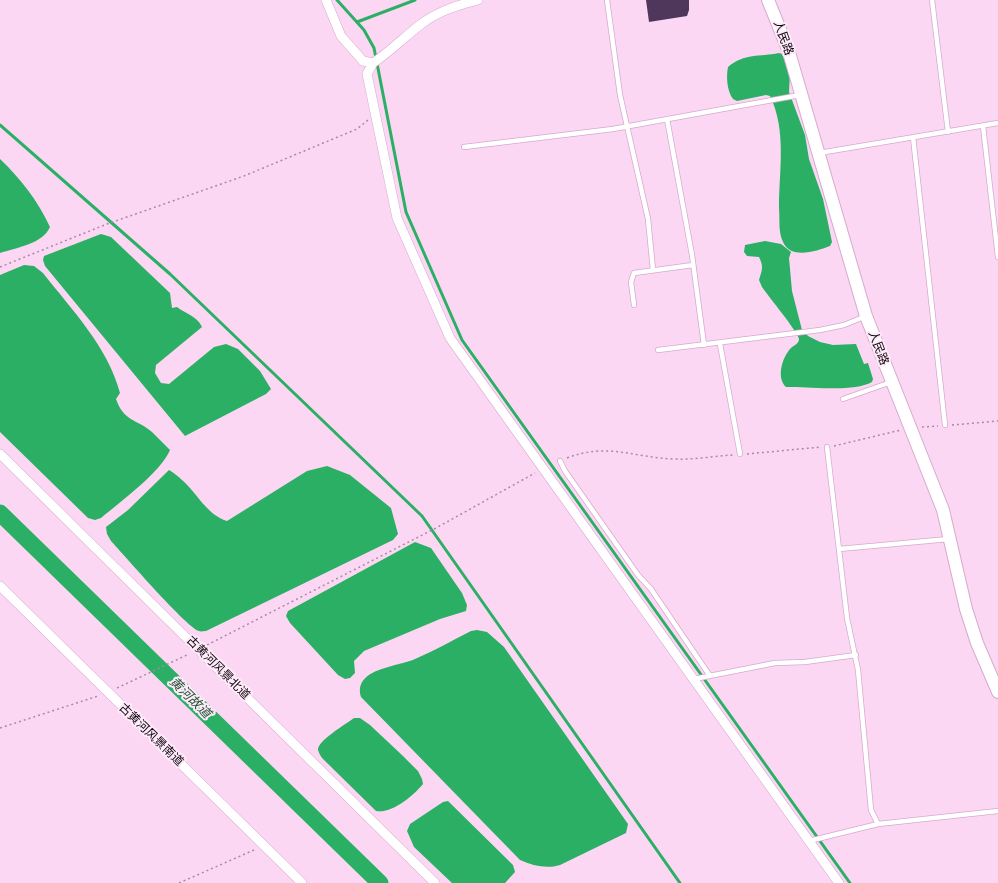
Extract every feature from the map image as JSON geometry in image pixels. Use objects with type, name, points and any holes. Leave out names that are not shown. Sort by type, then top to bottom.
[{"type":"street","points":[[326,0],[341,36],[364,61],[376,61]]},
{"type":"street","points":[[478,0],[449,8],[424,22],[376,61],[368,74],[397,218],[450,338],[811,840],[840,883]]},
{"type":"street","name":"人民路","points":[[768,0],[788,49],[866,316],[942,510],[966,609],[977,643],[998,692]]},
{"type":"street","name":"古黄河风景北道","points":[[0,454],[195,651],[435,883]]},
{"type":"street","name":"古黄河风景南道","points":[[0,586],[302,883]]},
{"type":"lane","points":[[607,0],[620,95],[648,219],[653,270]]},
{"type":"lane","points":[[932,0],[948,132]]},
{"type":"lane","points":[[464,147],[627,126],[801,94]]},
{"type":"lane","points":[[667,119],[693,265],[704,345]]},
{"type":"lane","points":[[819,153],[998,123]]},
{"type":"lane","points":[[983,126],[998,257]]},
{"type":"lane","points":[[913,138],[946,425]]},
{"type":"lane","points":[[634,305],[631,282],[634,273],[693,265]]},
{"type":"lane","points":[[658,350],[720,344],[820,330],[844,325],[866,316]]},
{"type":"lane","points":[[720,344],[740,454]]},
{"type":"lane","points":[[843,399],[891,382]]},
{"type":"lane","points":[[827,447],[847,618],[856,655],[871,810],[878,824]]},
{"type":"lane","points":[[560,461],[565,471],[638,575],[651,589],[708,676]]},
{"type":"lane","points":[[839,549],[949,539]]},
{"type":"lane","points":[[695,679],[774,663],[805,662],[856,655]]},
{"type":"lane","points":[[811,840],[878,824],[998,811]]},
{"type":"path","points":[[0,267],[107,224],[252,173],[357,129],[376,114]]},
{"type":"path","points":[[560,461],[582,452],[605,450],[676,460],[827,447],[909,428],[998,421]]},
{"type":"path","points":[[0,728],[108,693],[195,651],[436,528],[543,468]]},
{"type":"path","points":[[179,883],[249,852],[262,843]]},
{"type":"shaded area","points":[[779,53],[782,54],[790,73],[789,92],[805,135],[809,159],[823,199],[832,242],[830,246],[812,252],[805,253],[792,251],[787,248],[781,238],[779,208],[781,151],[779,123],[770,96],[766,95],[737,101],[733,99],[729,92],[727,75],[728,67],[746,57]]},
{"type":"shaded area","points":[[0,159],[15,174],[28,191],[40,208],[50,227],[41,238],[21,247],[0,253]]},
{"type":"shaded area","points":[[101,234],[111,237],[170,293],[172,308],[177,307],[197,320],[202,327],[156,365],[155,373],[161,383],[169,384],[214,347],[226,344],[238,349],[260,371],[271,389],[266,394],[185,436],[45,266],[43,260],[44,256]]},
{"type":"shaded area","points":[[765,241],[781,244],[791,252],[789,258],[792,291],[802,330],[808,336],[820,342],[833,345],[856,344],[864,364],[868,363],[873,379],[872,382],[854,387],[842,388],[786,387],[781,378],[781,368],[788,352],[799,341],[799,339],[762,287],[759,280],[762,263],[759,257],[747,256],[744,252],[745,245]]},
{"type":"shaded area","points":[[24,265],[34,266],[43,273],[88,330],[107,360],[114,376],[120,393],[116,399],[123,412],[131,419],[152,432],[170,450],[158,468],[149,477],[101,518],[95,520],[88,518],[0,432],[0,275]]},
{"type":"shaded area","points":[[327,466],[350,475],[391,508],[398,534],[393,540],[206,631],[199,631],[182,618],[111,541],[107,534],[106,527],[128,510],[169,470],[187,485],[208,509],[220,518],[227,521],[307,471]]},
{"type":"shaded area","points":[[415,542],[431,548],[462,593],[467,605],[466,611],[440,619],[364,651],[354,661],[355,673],[350,678],[345,679],[338,675],[290,623],[286,616],[288,611]]},
{"type":"shaded area","points":[[477,630],[487,632],[504,647],[628,824],[626,833],[560,865],[550,867],[540,866],[520,860],[361,697],[360,687],[370,674],[415,659],[471,631]]},
{"type":"shaded area","points":[[354,718],[360,718],[370,725],[418,771],[422,779],[423,784],[414,794],[389,810],[376,811],[323,759],[318,751],[322,742]]},
{"type":"shaded area","points":[[448,801],[513,865],[515,872],[505,883],[452,883],[414,847],[407,831],[410,824],[443,802]]},
{"type":"building","points":[[646,0],[689,0],[689,10],[687,16],[649,22]]},
{"type":"waterway","points":[[337,0],[364,30],[374,48],[406,212],[462,340],[850,883]]},
{"type":"waterway","points":[[357,22],[415,0]]},
{"type":"waterway","points":[[0,125],[170,274],[422,516],[680,883]]},
{"type":"waterway","name":"黄河故道","points":[[0,513],[380,883]]}]
